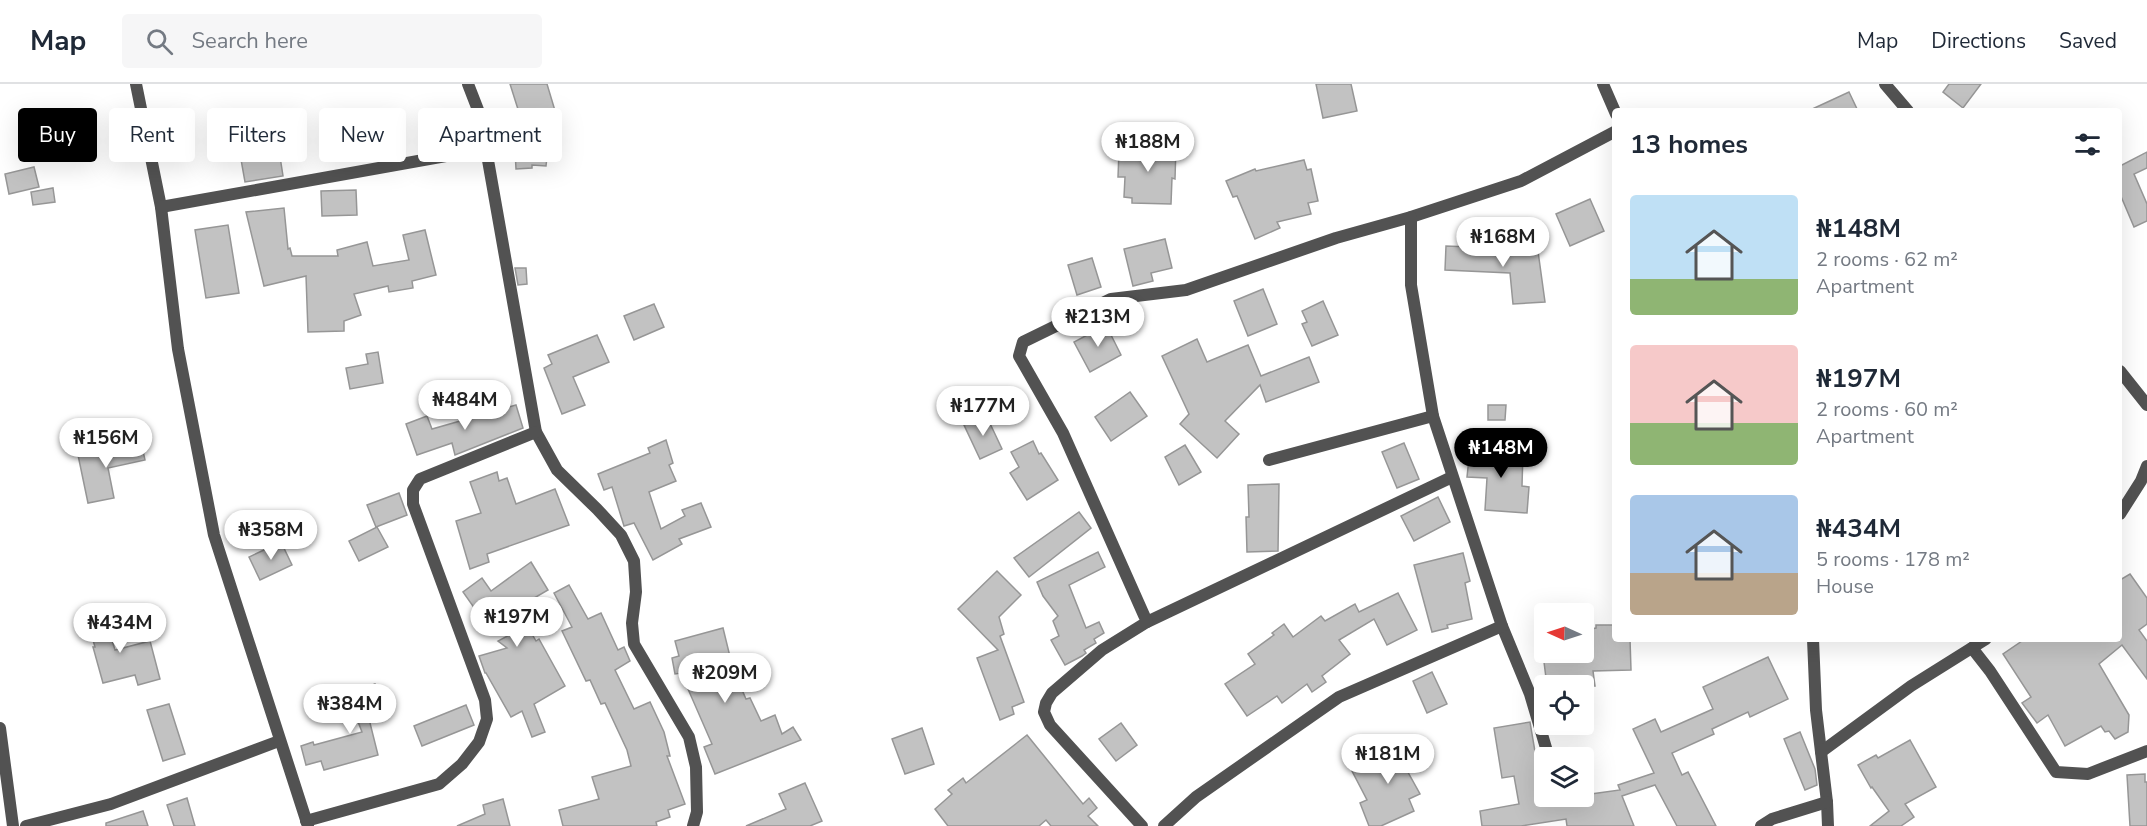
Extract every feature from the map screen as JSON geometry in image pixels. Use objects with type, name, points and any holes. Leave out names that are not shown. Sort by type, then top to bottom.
[{"type":"street","points":[[136,84],[160,207],[178,349],[214,535],[307,824],[439,784],[462,764],[479,742],[488,719],[485,700],[413,504],[413,490],[420,479],[536,432]]},
{"type":"street","points":[[468,84],[477,108]]},
{"type":"street","points":[[1603,84],[1613,108]]},
{"type":"street","points":[[1885,84],[1905,108]]},
{"type":"street","points":[[1147,622],[1063,433],[1019,356],[1019,349],[1023,342],[1112,298],[1186,290],[1336,238],[1411,217],[1521,181],[1612,133]]},
{"type":"street","points":[[160,207],[418,161]]},
{"type":"street","points":[[487,162],[536,432],[557,470],[621,535],[634,561],[636,592],[632,623],[634,644],[689,737],[696,766],[697,812],[693,826]]},
{"type":"street","points":[[1411,217],[1412,285],[1433,416],[1502,626],[1530,694],[1546,747]]},
{"type":"street","points":[[2122,373],[2147,405]]},
{"type":"street","points":[[1269,460],[1433,416]]},
{"type":"street","points":[[2122,511],[2141,481],[2147,466]]},
{"type":"street","points":[[1142,826],[1050,725],[1044,712],[1052,693],[1102,650],[1147,622],[1452,477]]},
{"type":"street","points":[[1164,826],[1196,796],[1339,697],[1502,626]]},
{"type":"street","points":[[1813,642],[1816,710],[1828,826]]},
{"type":"street","points":[[1821,752],[1911,686],[1981,642]]},
{"type":"street","points":[[1972,648],[2056,772],[2088,774],[2147,752]]},
{"type":"street","points":[[0,728],[13,826]]},
{"type":"street","points":[[26,826],[111,804],[279,741]]},
{"type":"street","points":[[1761,826],[1772,819],[1827,802]]},
{"type":"building","points":[[510,84],[547,84],[554,108],[518,108]]},
{"type":"building","points":[[1316,84],[1351,84],[1357,111],[1323,118]]},
{"type":"building","points":[[1949,84],[1981,84],[1963,108],[1943,92]]},
{"type":"building","points":[[1849,92],[1857,108],[1814,108]]},
{"type":"building","points":[[1127,145],[1176,146],[1175,179],[1172,178],[1171,204],[1132,203],[1132,198],[1124,197],[1125,177],[1118,177],[1119,151],[1126,152]]},
{"type":"building","points":[[2147,152],[2147,168],[2134,174],[2147,204],[2147,221],[2134,227],[2122,199],[2122,165]]},
{"type":"building","points":[[1304,160],[1307,170],[1311,169],[1318,201],[1308,203],[1311,214],[1277,222],[1280,228],[1255,239],[1237,196],[1233,197],[1226,181],[1255,169],[1256,171]]},
{"type":"building","points":[[241,162],[281,162],[283,176],[245,182]]},
{"type":"building","points":[[516,162],[546,162],[546,166],[532,165],[532,168],[516,169]]},
{"type":"building","points":[[34,167],[39,187],[9,194],[5,174]]},
{"type":"building","points":[[53,188],[55,202],[33,205],[31,192]]},
{"type":"building","points":[[356,190],[357,215],[322,216],[321,191]]},
{"type":"building","points":[[1590,199],[1604,231],[1570,246],[1556,214]]},
{"type":"building","points":[[284,208],[288,249],[290,248],[292,256],[338,256],[337,250],[367,242],[373,266],[409,260],[403,235],[425,230],[436,275],[412,281],[413,288],[389,292],[388,286],[354,294],[361,315],[344,321],[344,331],[308,332],[306,276],[264,286],[246,212]]},
{"type":"building","points":[[228,225],[239,293],[206,298],[195,230]]},
{"type":"building","points":[[1165,239],[1172,268],[1151,273],[1153,281],[1133,286],[1124,249]]},
{"type":"building","points":[[1537,244],[1545,302],[1513,304],[1510,273],[1445,270],[1446,246],[1497,248]]},
{"type":"building","points":[[1092,258],[1101,287],[1077,295],[1068,265]]},
{"type":"building","points":[[515,268],[526,268],[527,284],[518,285]]},
{"type":"building","points":[[1263,289],[1277,324],[1248,336],[1234,301]]},
{"type":"building","points":[[1323,301],[1338,335],[1312,346],[1302,324],[1307,322],[1302,311]]},
{"type":"building","points":[[654,304],[664,327],[634,340],[624,316]]},
{"type":"building","points":[[1106,325],[1121,355],[1090,372],[1074,342]]},
{"type":"building","points":[[597,335],[609,362],[573,377],[585,405],[562,414],[544,368],[552,364],[548,355]]},
{"type":"building","points":[[1197,339],[1207,362],[1248,345],[1261,376],[1309,357],[1319,382],[1266,402],[1260,385],[1225,421],[1239,434],[1217,458],[1180,424],[1189,414],[1162,356]]},
{"type":"building","points":[[378,352],[383,383],[350,389],[346,368],[368,364],[366,354]]},
{"type":"building","points":[[1130,392],[1147,416],[1111,441],[1095,417]]},
{"type":"building","points":[[516,405],[523,428],[455,455],[452,443],[417,455],[406,424],[427,416],[432,429]]},
{"type":"building","points":[[1488,405],[1506,405],[1505,420],[1488,420]]},
{"type":"building","points":[[986,415],[1002,449],[980,459],[964,425]]},
{"type":"building","points":[[666,440],[673,463],[669,465],[676,481],[649,492],[661,529],[685,516],[682,510],[701,503],[711,527],[679,539],[682,544],[653,560],[634,523],[624,526],[612,487],[604,490],[598,474],[650,453],[648,448]]},
{"type":"building","points":[[1033,441],[1039,454],[1041,453],[1058,480],[1027,500],[1010,473],[1019,467],[1011,452]]},
{"type":"building","points":[[141,442],[145,460],[108,468],[114,498],[88,503],[78,455]]},
{"type":"building","points":[[1404,443],[1419,479],[1397,488],[1382,452]]},
{"type":"building","points":[[1185,445],[1201,472],[1179,485],[1165,457]]},
{"type":"building","points":[[1470,449],[1523,452],[1522,486],[1529,487],[1527,513],[1485,510],[1487,478],[1467,477]]},
{"type":"building","points":[[497,472],[499,481],[507,478],[516,504],[555,489],[569,525],[487,554],[489,562],[470,569],[456,521],[481,513],[470,482]]},
{"type":"building","points":[[1279,484],[1278,551],[1247,552],[1248,485]]},
{"type":"building","points":[[399,493],[407,515],[376,527],[367,505]]},
{"type":"building","points":[[1438,497],[1450,522],[1414,541],[1401,516]]},
{"type":"building","points":[[1079,512],[1091,528],[1029,577],[1014,558]]},
{"type":"building","points":[[377,527],[388,547],[359,561],[349,541]]},
{"type":"building","points":[[281,542],[292,565],[260,580],[249,557]]},
{"type":"building","points":[[1098,552],[1105,567],[1069,585],[1086,628],[1099,622],[1104,633],[1094,639],[1096,643],[1084,650],[1086,653],[1065,665],[1051,640],[1059,636],[1053,621],[1058,616],[1043,596],[1037,582]]},
{"type":"building","points":[[1463,553],[1470,581],[1465,583],[1472,619],[1447,625],[1448,628],[1432,632],[1414,565]]},
{"type":"building","points":[[531,562],[548,590],[517,608],[536,641],[539,639],[565,686],[534,704],[545,732],[532,737],[522,711],[511,717],[485,673],[479,656],[507,648],[498,641],[515,632],[500,606],[482,619],[463,592],[482,578],[491,591]]},
{"type":"building","points":[[997,571],[1021,595],[999,617],[1004,634],[1000,636],[1024,702],[1012,707],[1014,714],[1000,720],[977,658],[998,650],[958,609]]},
{"type":"building","points":[[2130,574],[2147,598],[2147,624],[2139,630],[2147,641],[2147,679],[2122,645],[2099,664],[2129,715],[2128,732],[2115,739],[2101,726],[2065,746],[2048,715],[2037,723],[2022,703],[2031,697],[2003,654],[2021,642],[2122,642],[2122,579]]},
{"type":"building","points":[[569,585],[588,619],[601,613],[618,650],[624,647],[630,661],[615,670],[634,709],[650,702],[664,732],[670,756],[667,756],[685,804],[668,810],[670,817],[656,822],[657,826],[563,826],[559,810],[599,799],[592,777],[631,766],[627,750],[605,703],[601,704],[590,680],[586,681],[562,631],[572,627],[554,593]]},
{"type":"building","points":[[1398,593],[1417,630],[1387,645],[1374,619],[1339,640],[1350,654],[1322,676],[1326,682],[1312,692],[1307,684],[1282,703],[1277,696],[1247,716],[1225,684],[1255,664],[1248,654],[1274,635],[1272,633],[1284,624],[1293,637],[1321,616],[1325,621],[1355,604],[1359,612]]},
{"type":"building","points":[[102,608],[115,650],[150,641],[160,679],[138,685],[135,675],[103,683],[85,613]]},
{"type":"building","points":[[1596,625],[1612,625],[1612,642],[1630,642],[1631,670],[1593,671],[1594,675],[1546,675],[1544,663],[1594,663],[1594,628]]},
{"type":"building","points":[[723,628],[733,669],[746,699],[750,698],[761,721],[775,715],[782,734],[793,727],[801,740],[715,774],[704,747],[712,744],[681,673],[675,674],[672,658],[679,656],[675,641]]},
{"type":"building","points":[[1768,657],[1788,699],[1750,717],[1748,712],[1712,729],[1714,734],[1672,753],[1682,775],[1688,772],[1716,826],[1677,826],[1655,785],[1622,796],[1634,826],[1567,826],[1566,819],[1521,826],[1482,826],[1480,811],[1519,804],[1514,776],[1502,778],[1494,728],[1530,722],[1534,747],[1534,807],[1594,807],[1594,794],[1620,790],[1618,785],[1654,773],[1633,729],[1655,719],[1661,732],[1713,709],[1703,687]]},
{"type":"building","points":[[1432,672],[1447,704],[1427,713],[1413,681]]},
{"type":"building","points":[[375,684],[384,709],[368,715],[378,755],[324,770],[321,761],[306,765],[301,746],[313,742],[314,745],[362,732],[350,701],[354,700],[351,693]]},
{"type":"building","points":[[169,704],[185,754],[163,761],[147,710]]},
{"type":"building","points":[[466,705],[474,725],[422,746],[414,726]]},
{"type":"building","points":[[1121,723],[1137,745],[1116,761],[1099,739]]},
{"type":"building","points":[[922,728],[934,764],[905,774],[892,739]]},
{"type":"building","points":[[1800,732],[1815,769],[1817,785],[1805,790],[1784,739]]},
{"type":"building","points":[[1027,735],[1083,804],[1089,798],[1097,808],[1088,816],[1098,826],[1051,826],[1046,820],[1039,826],[948,826],[935,809],[952,794],[948,790],[963,778],[966,783]]},
{"type":"building","points":[[1414,739],[1422,756],[1404,765],[1420,794],[1409,799],[1414,811],[1381,826],[1369,826],[1360,803],[1367,800],[1352,771]]},
{"type":"building","points":[[1910,740],[1936,787],[1905,804],[1914,817],[1901,826],[1870,826],[1889,811],[1871,788],[1858,765],[1876,755],[1878,758]]},
{"type":"building","points":[[2145,774],[2147,826],[2130,826],[2127,775]]},
{"type":"building","points":[[805,783],[822,821],[810,826],[746,826],[786,809],[779,794]]},
{"type":"building","points":[[187,798],[195,826],[174,826],[167,805]]},
{"type":"building","points":[[503,799],[510,826],[457,826],[485,814],[483,805]]},
{"type":"building","points":[[143,811],[148,826],[106,826],[106,823]]}]
